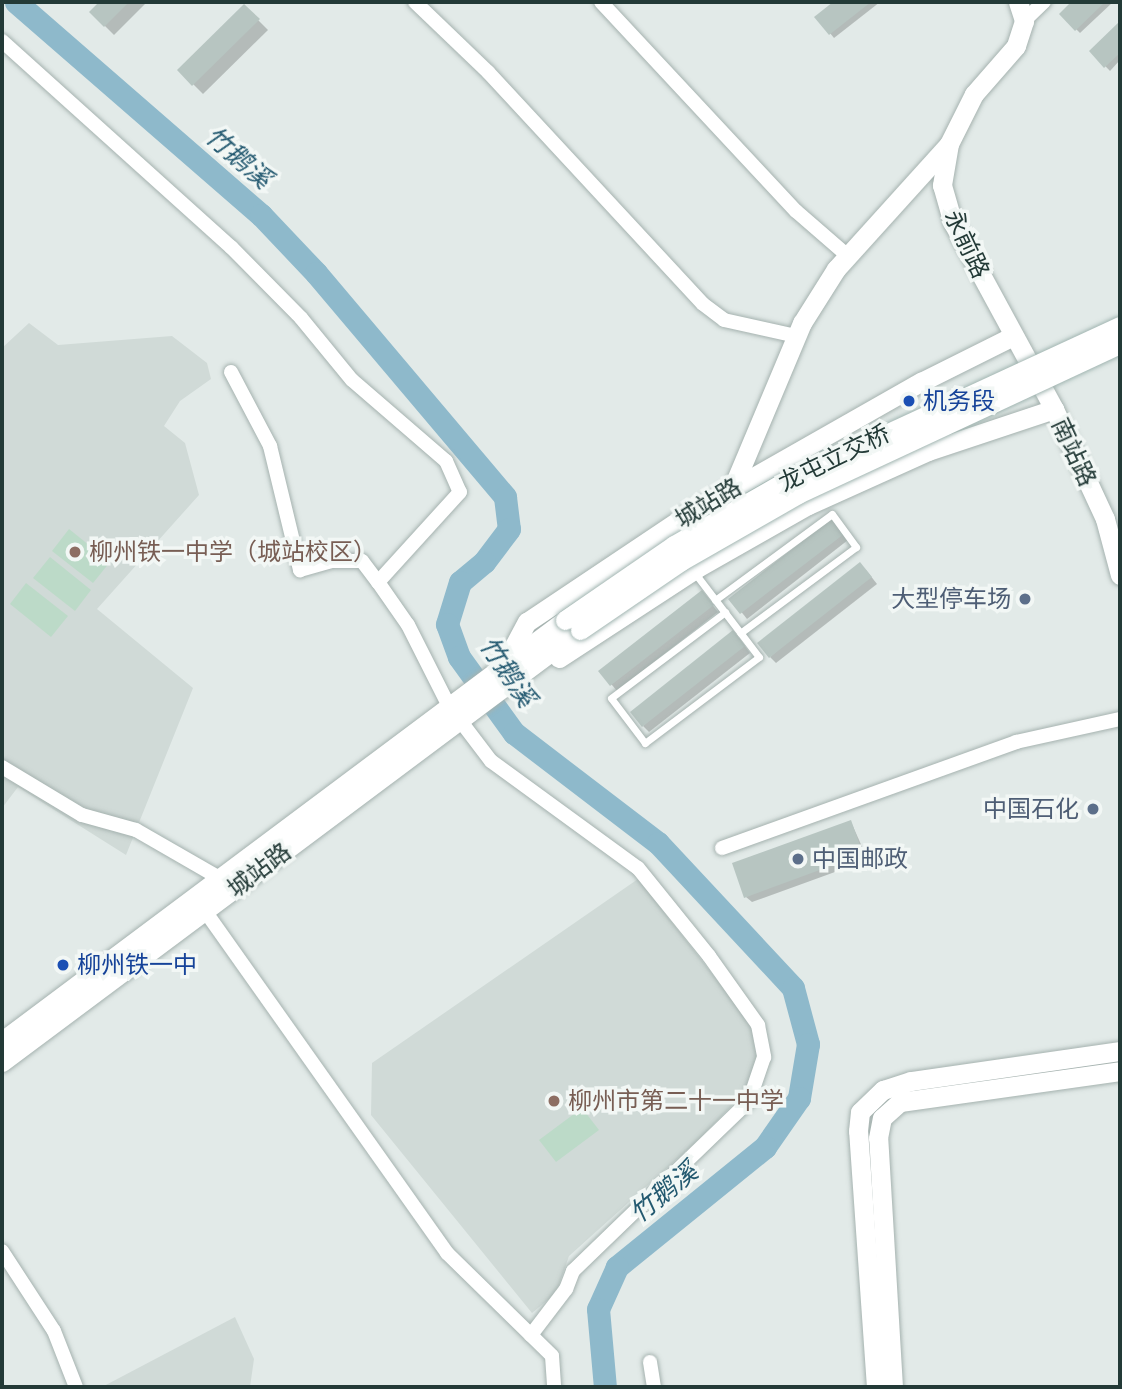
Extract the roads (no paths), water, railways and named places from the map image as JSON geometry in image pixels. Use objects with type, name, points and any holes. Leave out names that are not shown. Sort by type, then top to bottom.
[{"type":"main road","name":"永前路","points":[[1013,336],[953,223],[942,185],[949,144],[974,94],[1016,46],[1021,11]]},
{"type":"main road","points":[[733,487],[796,336],[848,256],[949,144]]},
{"type":"main road","name":"龙屯立交桥","points":[[572,625],[674,545],[791,478],[1120,326]]},
{"type":"main road","name":"南站路","points":[[1013,336],[1054,410],[1105,519],[1120,575]]},
{"type":"main road","name":"城站路","points":[[508,672],[527,622],[733,487],[1013,336]]},
{"type":"main road","name":"龙屯立交桥","points":[[572,625],[798,494],[1120,344]]},
{"type":"main road","name":"城站路","points":[[508,672],[571,653],[693,571],[859,480],[928,451],[1054,410]]},
{"type":"main road","name":"城站路","points":[[2,1041],[228,883],[572,625]]},
{"type":"main road","name":"城站路","points":[[2,1062],[205,911],[228,883]]},
{"type":"main road","points":[[876,1387],[858,1131],[860,1112],[883,1090],[911,1081],[1120,1051]]},
{"type":"main road","points":[[893,1387],[878,1138],[882,1118],[900,1102],[913,1099],[1120,1071]]},
{"type":"street","points":[[415,2],[488,72],[702,304],[724,320],[796,336]]},
{"type":"street","points":[[601,2],[796,211],[848,256]]},
{"type":"street","points":[[1021,11],[1044,2]]},
{"type":"street","points":[[2,41],[231,247],[301,318],[352,380],[446,461],[460,492],[377,583]]},
{"type":"street","points":[[232,372],[270,446],[300,570],[332,561],[362,561],[408,625],[491,761],[638,869],[709,956],[758,1025],[764,1057],[749,1101],[573,1271],[566,1289],[531,1335]]},
{"type":"street","points":[[722,848],[1016,742],[1120,719]]},
{"type":"street","points":[[2,767],[82,816],[136,831],[228,883]]},
{"type":"street","points":[[205,911],[447,1253],[552,1356],[554,1387]]},
{"type":"street","points":[[2,1251],[54,1331],[76,1387]]},
{"type":"street","points":[[650,1362],[654,1387]]},
{"type":"lane","points":[[715,600],[832,514],[856,547],[740,633]]},
{"type":"lane","points":[[693,571],[759,657],[645,743],[611,698],[724,612]]},
{"type":"waterway","name":"竹鹅溪","points":[[16,2],[261,215],[316,273],[505,497],[509,529],[484,562],[460,582],[447,624],[459,657],[514,733],[658,843],[793,988],[808,1044],[799,1098],[765,1147],[617,1267],[598,1309],[605,1387]]},
{"type":"place","name":"机务段","points":[[909,401]]},
{"type":"place","name":"柳州铁一中学（城站校区）","points":[[75,552]]},
{"type":"place","name":"大型停车场","points":[[1025,599]]},
{"type":"place","name":"中国石化","points":[[1093,809]]},
{"type":"place","name":"中国邮政","points":[[798,859]]},
{"type":"place","name":"柳州铁一中","points":[[63,965]]},
{"type":"place","name":"柳州市第二十一中学","points":[[554,1101]]}]
